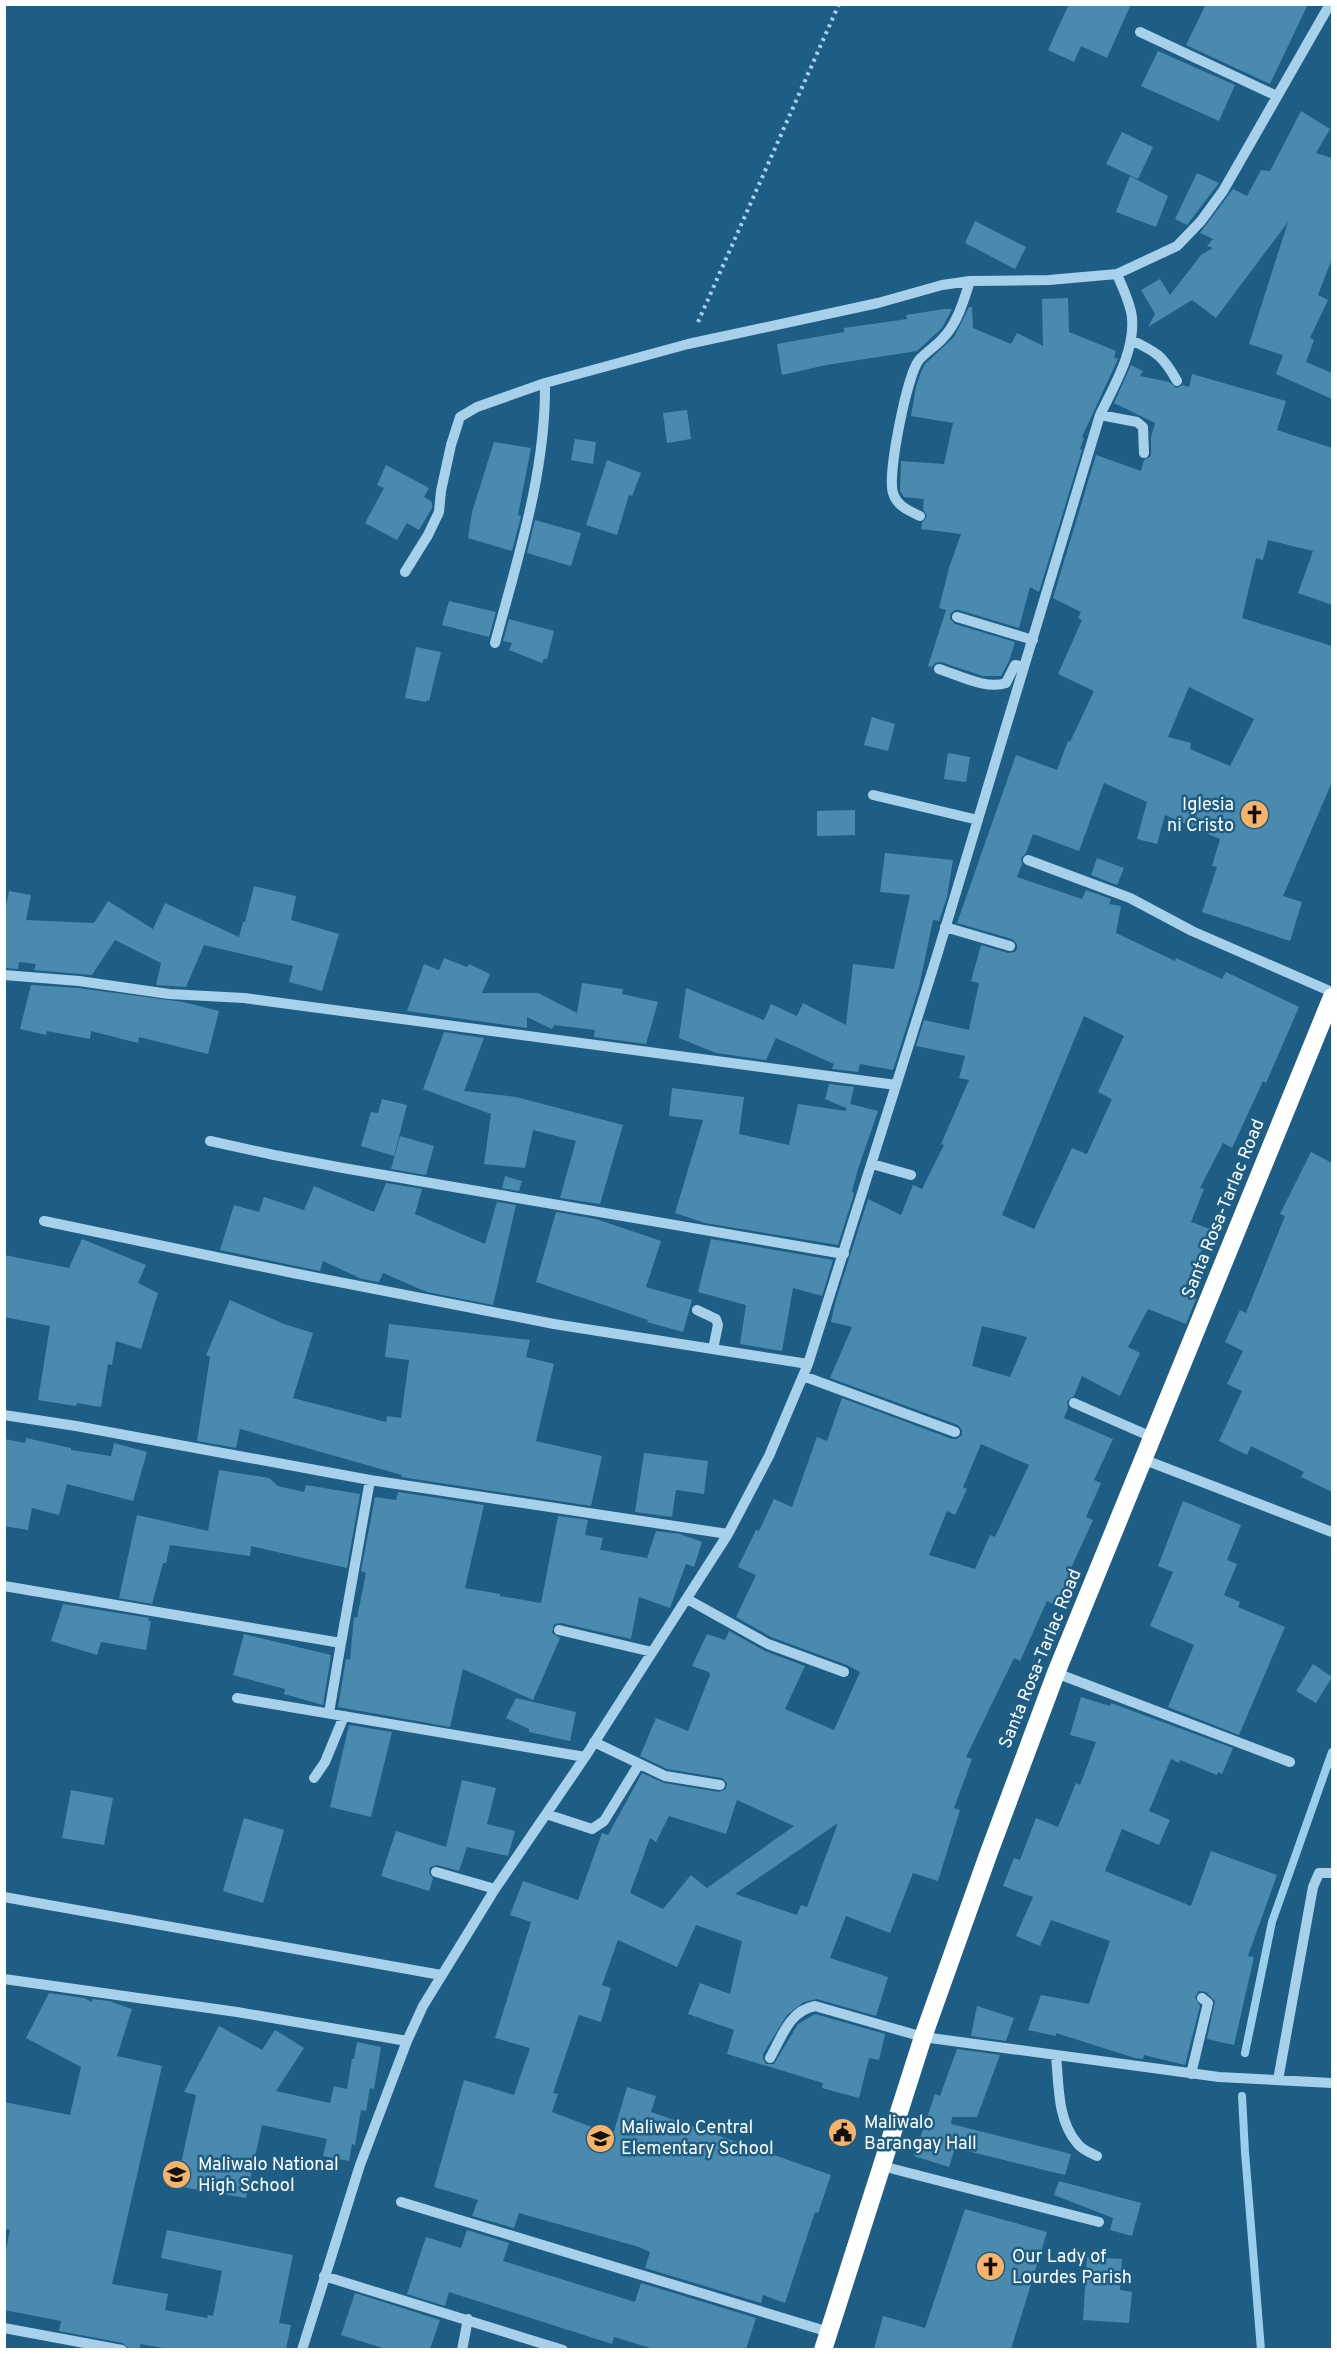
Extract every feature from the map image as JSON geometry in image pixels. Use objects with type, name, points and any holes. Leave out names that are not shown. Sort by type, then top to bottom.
[{"type":"highway","name":"Santa Rosa-Tarlac Road","points":[[823,2349],[923,2037],[1056,1673],[1154,1438],[1332,997]]},
{"type":"street","points":[[405,572],[439,512],[451,444],[460,417],[477,407],[545,383],[688,344],[878,303],[942,285],[970,281],[1048,280],[1117,274],[1177,246],[1201,221],[1223,191],[1330,4]]},
{"type":"street","points":[[1140,32],[1277,96]]},
{"type":"street","points":[[302,2349],[360,2165],[407,2041],[423,2006],[495,1889],[585,1757],[728,1534],[769,1456],[808,1364],[978,820],[1100,415],[1131,340],[1132,317],[1117,274]]},
{"type":"street","points":[[920,516],[902,507],[893,494],[892,480],[896,445],[911,378],[919,360],[945,336],[963,304],[970,281]]},
{"type":"street","points":[[1131,340],[1152,350],[1166,361],[1177,381]]},
{"type":"street","points":[[495,643],[532,505],[545,419],[545,383]]},
{"type":"street","points":[[1100,415],[1137,422],[1143,427],[1144,453]]},
{"type":"street","points":[[957,617],[1033,640]]},
{"type":"street","points":[[939,669],[988,685],[999,686],[1006,683],[1015,665],[1024,667]]},
{"type":"street","points":[[873,795],[978,820]]},
{"type":"street","points":[[1028,860],[1130,898],[1192,931],[1332,992]]},
{"type":"street","points":[[945,927],[1010,946]]},
{"type":"street","points":[[4,975],[79,981],[169,994],[244,998],[896,1085]]},
{"type":"street","points":[[210,1141],[343,1168],[844,1254]]},
{"type":"street","points":[[872,1164],[911,1175]]},
{"type":"street","points":[[44,1221],[554,1324],[808,1364]]},
{"type":"street","points":[[698,1310],[716,1319],[718,1325],[713,1349]]},
{"type":"street","points":[[802,1376],[955,1432]]},
{"type":"street","points":[[1074,1403],[1154,1438]]},
{"type":"street","points":[[4,1415],[370,1480],[728,1534]]},
{"type":"street","points":[[1145,1460],[1332,1532]]},
{"type":"street","points":[[329,1713],[370,1480]]},
{"type":"street","points":[[4,1586],[341,1643]]},
{"type":"street","points":[[687,1599],[768,1644],[844,1672]]},
{"type":"street","points":[[560,1630],[652,1652]]},
{"type":"street","points":[[1056,1673],[1290,1762]]},
{"type":"street","points":[[237,1698],[585,1757]]},
{"type":"street","points":[[314,1778],[333,1747],[344,1716]]},
{"type":"street","points":[[594,1742],[664,1776],[720,1785]]},
{"type":"street","points":[[546,1814],[592,1829],[604,1821],[639,1764]]},
{"type":"street","points":[[436,1872],[495,1889]]},
{"type":"street","points":[[1278,2080],[1313,1887],[1319,1873],[1332,1873]]},
{"type":"street","points":[[4,1897],[441,1975]]},
{"type":"street","points":[[4,1979],[237,2012],[407,2041]]},
{"type":"street","points":[[1191,2074],[1208,2002],[1203,1998]]},
{"type":"street","points":[[770,2058],[794,2015],[804,2009],[815,2007],[923,2037],[1191,2074],[1332,2083]]},
{"type":"street","points":[[1056,2055],[1060,2103],[1068,2128],[1077,2145],[1096,2156]]},
{"type":"street","points":[[882,2166],[1099,2222]]},
{"type":"street","points":[[401,2202],[829,2332]]},
{"type":"street","points":[[324,2276],[563,2349]]},
{"type":"street","points":[[462,2349],[468,2319]]},
{"type":"street","points":[[4,2328],[122,2349]]},
{"type":"path","points":[[688,344],[839,4]]},
{"type":"building","points":[[1069,4],[1131,4],[1107,58],[1081,46],[1074,62],[1048,50]]},
{"type":"building","points":[[1206,4],[1308,4],[1270,84],[1186,45]]},
{"type":"building","points":[[1158,51],[1235,85],[1219,121],[1141,86]]},
{"type":"building","points":[[1301,111],[1330,129],[1316,153],[1332,158],[1332,259],[1318,295],[1328,300],[1310,338],[1314,340],[1306,362],[1332,373],[1332,399],[1276,374],[1283,355],[1249,344],[1288,222],[1216,318],[1192,300],[1148,327],[1155,314],[1141,290],[1160,279],[1170,295],[1201,255],[1213,248],[1207,246],[1213,239],[1200,233],[1233,189],[1247,196],[1261,170],[1270,171]]},
{"type":"building","points":[[1122,132],[1153,147],[1138,179],[1106,164]]},
{"type":"building","points":[[1197,173],[1219,183],[1187,225],[1175,219]]},
{"type":"building","points":[[1130,176],[1168,196],[1156,227],[1116,212]]},
{"type":"building","points":[[975,221],[1026,247],[1015,269],[965,243]]},
{"type":"building","points":[[1068,298],[1069,332],[1116,351],[1114,357],[1118,359],[1082,437],[1084,438],[1080,449],[1082,450],[1039,592],[1030,587],[1019,628],[959,610],[950,614],[950,619],[955,624],[1015,642],[1001,676],[983,676],[941,662],[935,663],[932,667],[928,666],[946,610],[939,608],[949,568],[961,534],[921,529],[927,516],[923,509],[924,499],[904,497],[900,491],[901,461],[944,464],[953,423],[911,416],[921,372],[925,364],[954,337],[969,307],[972,307],[973,328],[1011,344],[1017,333],[1043,346],[1042,299]]},
{"type":"building","points":[[952,309],[942,328],[917,351],[826,365],[782,375],[777,344],[844,332],[844,328],[907,319],[906,315]]},
{"type":"building","points":[[1131,365],[1143,371],[1140,376],[1169,382],[1176,388],[1183,385],[1189,387],[1192,374],[1286,401],[1277,430],[1332,448],[1332,605],[1298,593],[1313,551],[1268,540],[1263,560],[1256,558],[1242,618],[1332,646],[1332,782],[1283,896],[1302,902],[1290,941],[1202,912],[1217,867],[1212,866],[1220,839],[1165,815],[1157,844],[1137,839],[1147,802],[1104,783],[1079,851],[1033,834],[1026,853],[1021,858],[1022,864],[1017,877],[1082,899],[1086,890],[1111,899],[1109,904],[1121,906],[1116,933],[1175,961],[1176,958],[1222,979],[1226,972],[1299,1007],[1266,1083],[1263,1081],[1232,1148],[1223,1143],[1200,1188],[1204,1189],[1191,1222],[1210,1229],[1194,1269],[1199,1271],[1189,1297],[1196,1299],[1186,1324],[1148,1309],[1128,1347],[1140,1353],[1120,1396],[1082,1376],[1074,1396],[1067,1401],[1068,1408],[1064,1418],[1113,1439],[1094,1480],[1101,1483],[1086,1517],[1093,1520],[1067,1577],[1070,1579],[1057,1606],[1047,1601],[1020,1661],[1014,1658],[966,1757],[972,1759],[954,1808],[960,1810],[938,1881],[913,1873],[890,1933],[846,1916],[830,1958],[888,1977],[876,2016],[817,1999],[804,2002],[787,2015],[763,2054],[766,2064],[774,2064],[798,2024],[815,2014],[885,2034],[879,2060],[869,2058],[859,2098],[822,2088],[823,2083],[727,2054],[734,2030],[688,2014],[700,1983],[730,1994],[742,1941],[696,1925],[677,1967],[618,1940],[602,1985],[611,1988],[601,2022],[579,2015],[553,2093],[558,2094],[552,2112],[613,2135],[627,2087],[656,2096],[651,2112],[831,2175],[818,2213],[815,2212],[785,2303],[763,2295],[761,2303],[645,2268],[650,2252],[639,2247],[519,2213],[514,2228],[472,2216],[478,2200],[434,2187],[464,2080],[514,2095],[530,2048],[495,2038],[531,1922],[510,1915],[523,1881],[578,1900],[602,1833],[608,1835],[642,1773],[664,1783],[719,1792],[726,1789],[727,1783],[722,1778],[667,1769],[640,1756],[656,1718],[688,1731],[710,1675],[709,1672],[692,1666],[707,1634],[725,1640],[729,1631],[765,1651],[805,1666],[785,1709],[834,1730],[860,1672],[771,1637],[736,1617],[756,1575],[738,1567],[774,1499],[792,1507],[817,1437],[827,1441],[842,1398],[952,1439],[957,1439],[962,1435],[962,1430],[958,1425],[830,1378],[852,1327],[831,1322],[868,1199],[901,1215],[913,1185],[922,1189],[944,1145],[941,1144],[969,1080],[959,1078],[965,1056],[916,1046],[924,1020],[969,1030],[979,983],[971,981],[981,945],[1008,953],[1015,952],[1017,949],[1017,944],[1012,939],[957,923],[1016,755],[1057,770],[1068,741],[1070,742],[1094,691],[1058,674],[1082,620],[1078,618],[1081,612],[1053,598],[1096,455],[1141,471],[1144,460],[1151,456],[1151,437],[1155,423],[1114,403]],"holes":[[[1189,687],[1254,719],[1230,766],[1190,749],[1191,743],[1168,737]],[[1084,1016],[1124,1036],[1098,1092],[1112,1099],[1087,1154],[1072,1148],[1034,1229],[1002,1215]],[[982,1326],[1027,1337],[1010,1377],[972,1366]],[[981,1444],[1029,1465],[995,1537],[990,1535],[975,1569],[929,1555],[947,1511],[955,1515],[967,1489],[963,1487]],[[737,1800],[794,1826],[707,1888],[691,1875],[663,1909],[630,1893],[650,1838],[656,1842],[669,1816],[726,1834]],[[838,1823],[807,1907],[801,1905],[797,1915],[735,1894]]]},
{"type":"building","points":[[687,410],[691,439],[667,443],[663,413]]},
{"type":"building","points":[[575,439],[596,442],[593,464],[571,460]]},
{"type":"building","points":[[494,442],[531,448],[518,515],[521,516],[512,551],[468,538],[472,512]]},
{"type":"building","points":[[607,460],[641,473],[632,496],[629,495],[617,535],[586,525]]},
{"type":"building","points":[[386,465],[429,488],[424,497],[432,502],[432,508],[419,530],[407,523],[397,540],[365,523],[384,488],[377,485]]},
{"type":"building","points":[[535,520],[581,533],[571,566],[527,553]]},
{"type":"building","points":[[449,601],[496,612],[489,637],[442,625]]},
{"type":"building","points":[[509,619],[554,631],[547,659],[544,659],[542,663],[509,650],[512,643],[503,641]]},
{"type":"building","points":[[416,647],[441,652],[429,701],[426,702],[405,698]]},
{"type":"building","points":[[872,717],[895,724],[888,751],[864,745]]},
{"type":"building","points":[[948,753],[970,757],[966,782],[944,779]]},
{"type":"building","points":[[855,810],[855,835],[817,836],[817,811]]},
{"type":"building","points":[[885,853],[953,860],[947,897],[939,921],[933,920],[919,987],[893,1070],[860,1064],[858,1072],[832,1069],[834,1064],[776,1038],[766,1060],[716,1053],[679,1038],[686,988],[764,1020],[771,1004],[797,1016],[803,1003],[846,1025],[853,964],[894,969],[910,895],[880,892]]},
{"type":"building","points":[[1097,858],[1124,868],[1117,885],[1091,875]]},
{"type":"building","points":[[254,886],[296,896],[291,920],[339,934],[322,991],[289,982],[293,966],[204,945],[186,987],[156,985],[161,963],[115,940],[92,975],[34,970],[36,964],[19,962],[18,969],[4,968],[4,916],[9,891],[31,895],[26,920],[94,923],[108,901],[153,929],[165,903],[239,937]]},
{"type":"building","points":[[444,958],[467,967],[469,964],[490,974],[482,993],[538,993],[577,1013],[582,983],[623,989],[622,994],[658,1002],[646,1044],[594,1037],[595,1030],[554,1025],[552,1029],[527,1017],[527,1028],[407,1011],[424,964],[439,970]]},
{"type":"building","points":[[31,985],[78,988],[183,1002],[219,1011],[208,1054],[139,1037],[138,1043],[91,1031],[90,1039],[47,1031],[46,1035],[20,1029]]},
{"type":"building","points":[[444,1032],[484,1038],[464,1091],[516,1097],[623,1125],[600,1204],[560,1198],[576,1141],[533,1130],[525,1168],[484,1164],[491,1114],[423,1089]]},
{"type":"building","points":[[829,1084],[854,1087],[850,1104],[878,1111],[858,1169],[852,1191],[854,1194],[838,1245],[705,1223],[675,1213],[703,1120],[669,1116],[672,1088],[744,1097],[739,1134],[789,1145],[798,1104],[846,1111],[846,1108],[825,1099]]},
{"type":"building","points":[[382,1099],[407,1105],[394,1156],[361,1146],[371,1112],[378,1113]]},
{"type":"building","points":[[400,1136],[434,1146],[426,1175],[391,1169]]},
{"type":"building","points":[[1311,1152],[1332,1163],[1332,1492],[1301,1477],[1304,1472],[1251,1446],[1247,1455],[1219,1441],[1242,1391],[1227,1384],[1243,1351],[1225,1342],[1240,1310],[1246,1313],[1285,1216],[1280,1214]]},
{"type":"building","points":[[505,1176],[522,1181],[519,1191],[502,1188]]},
{"type":"building","points":[[386,1183],[422,1189],[415,1214],[485,1244],[497,1202],[516,1205],[493,1305],[427,1292],[383,1273],[379,1282],[362,1279],[323,1261],[320,1271],[220,1250],[234,1205],[259,1212],[264,1197],[304,1210],[314,1186],[374,1212]]},
{"type":"building","points":[[556,1212],[596,1219],[661,1241],[646,1287],[692,1300],[683,1332],[647,1322],[648,1320],[536,1282]]},
{"type":"building","points":[[82,1239],[146,1265],[138,1283],[158,1293],[141,1349],[116,1341],[112,1365],[108,1364],[101,1407],[38,1400],[50,1326],[4,1317],[4,1255],[69,1268]]},
{"type":"building","points":[[711,1239],[833,1260],[822,1296],[793,1288],[782,1351],[740,1344],[746,1305],[698,1292]]},
{"type":"building","points":[[230,1300],[284,1324],[313,1333],[293,1398],[386,1422],[387,1416],[401,1418],[409,1360],[385,1357],[389,1324],[530,1340],[526,1357],[554,1364],[536,1441],[602,1456],[591,1506],[401,1477],[402,1475],[240,1429],[236,1448],[197,1441],[210,1357],[206,1355]]},
{"type":"building","points":[[26,1438],[71,1448],[71,1450],[111,1456],[114,1443],[147,1452],[133,1501],[67,1484],[59,1515],[32,1508],[28,1530],[4,1526],[4,1439],[25,1443]]},
{"type":"building","points":[[644,1453],[708,1461],[704,1494],[676,1490],[672,1517],[635,1512]]},
{"type":"building","points":[[219,1470],[269,1478],[278,1486],[304,1492],[306,1485],[360,1494],[347,1568],[251,1546],[250,1556],[170,1545],[152,1604],[119,1598],[137,1515],[208,1531]]},
{"type":"building","points":[[398,1492],[484,1505],[465,1588],[541,1603],[558,1516],[588,1520],[585,1535],[603,1538],[600,1550],[647,1558],[656,1531],[680,1534],[702,1542],[694,1567],[686,1564],[670,1608],[639,1597],[631,1639],[561,1623],[554,1624],[552,1633],[560,1638],[533,1700],[463,1669],[450,1727],[338,1707],[346,1659],[350,1660],[354,1617],[357,1618],[366,1573],[361,1571],[375,1497],[396,1500]]},
{"type":"building","points":[[1183,1501],[1241,1525],[1227,1560],[1237,1564],[1224,1595],[1240,1602],[1238,1607],[1285,1627],[1239,1735],[1168,1707],[1194,1645],[1150,1626],[1173,1572],[1158,1566]]},
{"type":"building","points":[[63,1604],[149,1618],[148,1621],[151,1621],[146,1650],[101,1642],[97,1655],[51,1641]]},
{"type":"building","points":[[244,1634],[331,1655],[323,1705],[284,1694],[285,1689],[233,1675]]},
{"type":"building","points":[[1313,1664],[1332,1677],[1316,1703],[1296,1691]]},
{"type":"building","points":[[1081,1697],[1110,1706],[1111,1703],[1233,1748],[1222,1774],[1218,1772],[1217,1775],[1180,1760],[1179,1763],[1171,1759],[1149,1811],[1170,1820],[1159,1845],[1122,1829],[1105,1871],[1191,1906],[1211,1851],[1277,1875],[1248,1956],[1254,1957],[1234,2045],[1207,2039],[1215,2001],[1206,1992],[1199,1991],[1195,1997],[1200,2006],[1185,2065],[1144,2055],[1143,2059],[1135,2058],[1056,2033],[1056,2036],[1028,2030],[1041,1995],[1089,2004],[1110,1941],[1051,1920],[1040,1946],[1016,1936],[1033,1897],[1003,1886],[1014,1858],[1020,1860],[1036,1818],[1058,1827],[1076,1783],[1080,1785],[1096,1742],[1070,1735]]},
{"type":"building","points":[[516,1698],[576,1712],[570,1741],[529,1732],[529,1729],[506,1718]]},
{"type":"building","points":[[349,1725],[392,1732],[371,1817],[330,1807]]},
{"type":"building","points":[[462,1780],[496,1788],[487,1824],[515,1831],[508,1856],[467,1847],[459,1871],[437,1865],[430,1867],[429,1873],[433,1879],[429,1891],[381,1876],[396,1831],[446,1847]]},
{"type":"building","points":[[71,1790],[113,1798],[104,1845],[62,1838]]},
{"type":"building","points":[[244,1818],[284,1830],[263,1903],[223,1891]]},
{"type":"building","points":[[49,1993],[84,1998],[92,2002],[92,1999],[109,2001],[132,2009],[117,2056],[162,2066],[112,2284],[168,2294],[165,2310],[207,2318],[208,2315],[213,2316],[222,2271],[161,2258],[167,2230],[293,2255],[279,2323],[291,2325],[286,2349],[170,2349],[140,2344],[140,2349],[129,2349],[123,2343],[59,2331],[61,2321],[4,2310],[4,2260],[10,2230],[4,2229],[4,2102],[70,2115],[81,2067],[26,2038]]},
{"type":"building","points":[[977,2006],[1014,2018],[1006,2041],[971,2036]]},
{"type":"building","points":[[219,2026],[262,2050],[275,2030],[304,2048],[276,2091],[330,2103],[334,2086],[347,2089],[357,2042],[381,2047],[374,2089],[370,2088],[366,2111],[361,2110],[355,2145],[352,2144],[349,2161],[323,2156],[327,2139],[262,2125],[246,2198],[176,2186],[196,2095],[184,2092]]},
{"type":"building","points":[[957,2049],[1000,2055],[977,2117],[952,2117],[951,2124],[1071,2154],[1065,2175],[955,2148],[949,2167],[914,2156],[935,2094],[940,2096]]},
{"type":"building","points":[[1059,2181],[1141,2203],[1132,2236],[1110,2230],[1113,2218],[1054,2195]]},
{"type":"building","name":"Our Lady of Lourdes Parish","points":[[965,2209],[1047,2232],[1011,2349],[874,2349],[883,2316],[925,2328]]},
{"type":"building","points":[[467,2230],[509,2243],[503,2261],[635,2302],[641,2283],[756,2318],[746,2349],[654,2349],[614,2337],[612,2344],[449,2292],[445,2306],[407,2294],[426,2237],[461,2248]]},
{"type":"building","points":[[1087,2257],[1122,2259],[1120,2290],[1132,2292],[1129,2323],[1083,2320]]},
{"type":"building","points":[[355,2293],[440,2320],[430,2349],[386,2349],[341,2335]]},
{"type":"waterway","points":[[1245,2053],[1272,1922],[1332,1752]]},
{"type":"waterway","points":[[1242,2096],[1261,2350]]},
{"type":"place","name":"Iglesia ni Cristo","points":[[1255,815]]},
{"type":"place","name":"Maliwalo Barangay Hall","points":[[843,2133]]},
{"type":"place","name":"Maliwalo Central Elementary School","points":[[600,2138]]},
{"type":"place","name":"Maliwalo National High School","points":[[177,2175]]},
{"type":"place","name":"Our Lady of Lourdes Parish","points":[[991,2267]]}]
